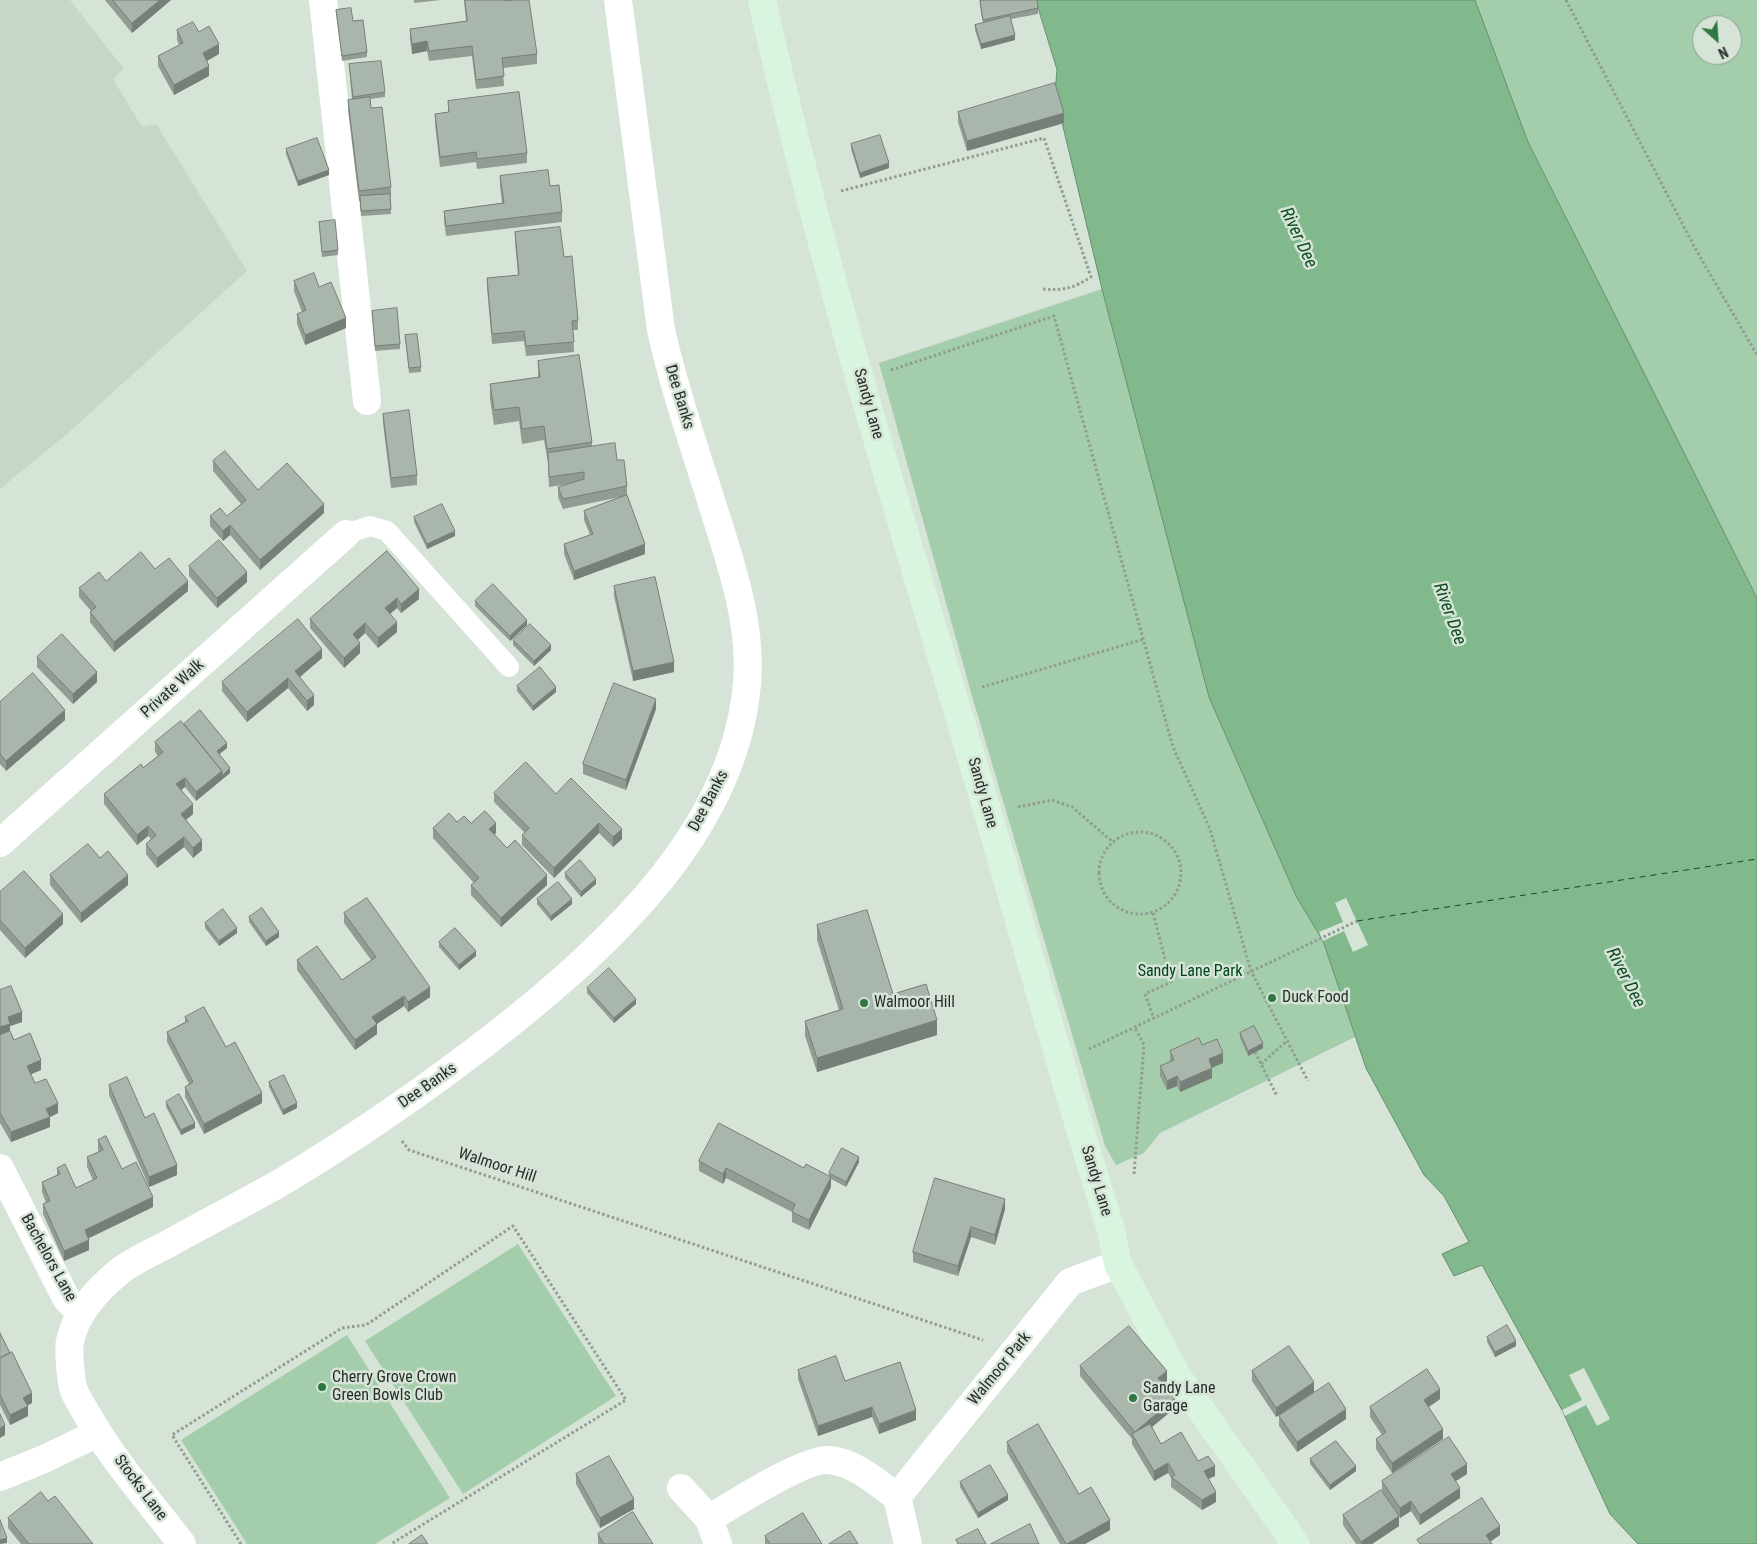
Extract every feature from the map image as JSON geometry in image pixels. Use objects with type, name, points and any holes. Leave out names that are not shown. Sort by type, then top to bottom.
[{"type":"main road","name":"Sandy Lane","points":[[762,0],[811,199],[861,380],[1111,1230],[1118,1264],[1177,1376],[1296,1544]]},
{"type":"street","points":[[323,0],[367,401]]},
{"type":"street","name":"Dee Banks","points":[[81,1314],[99,1290],[123,1268],[279,1183],[384,1117],[462,1062],[552,990],[595,951],[643,902],[687,841],[724,779],[738,733],[747,682],[746,633],[734,575],[670,368],[661,330],[618,0]]},
{"type":"street","name":"Private Walk","points":[[0,843],[346,534]]},
{"type":"street","name":"Bachelors Lane","points":[[0,1168],[66,1298],[81,1314],[70,1342],[73,1389],[98,1432]]},
{"type":"street","name":"Walmoor Park","points":[[897,1497],[1070,1282],[1118,1264]]},
{"type":"street","points":[[0,1477],[44,1459],[98,1432]]},
{"type":"street","name":"Stocks Lane","points":[[98,1432],[182,1544]]},
{"type":"street","points":[[709,1518],[803,1466],[828,1460],[856,1467],[897,1497],[908,1544]]},
{"type":"street","points":[[681,1488],[709,1518],[718,1544]]},
{"type":"lane","points":[[346,534],[370,526],[387,531],[509,667]]},
{"type":"path","points":[[1566,0],[1696,248],[1757,355]]},
{"type":"path","points":[[811,199],[1044,138],[1091,277],[1078,286],[1062,291],[1043,289]]},
{"type":"path","points":[[861,380],[1054,316],[1173,747],[1210,829],[1251,971],[1308,1082]]},
{"type":"path","points":[[953,696],[1144,639]]},
{"type":"path","points":[[989,816],[1052,800],[1072,807],[1113,842]]},
{"type":"path","points":[[1144,832],[1158,836],[1170,844],[1178,856],[1182,870],[1180,884],[1174,897],[1164,907],[1153,913],[1136,914],[1122,910],[1111,902],[1103,890],[1099,876],[1100,862],[1113,842],[1130,833],[1144,832]]},
{"type":"path","points":[[1153,913],[1171,982],[1145,994],[1154,1019]]},
{"type":"path","points":[[1062,1062],[1357,921]]},
{"type":"path","points":[[1134,1174],[1144,1045],[1135,1028]]},
{"type":"path","points":[[1261,1064],[1287,1041]]},
{"type":"path","points":[[1255,1052],[1277,1096]]},
{"type":"path","name":"Walmoor Hill","points":[[384,1117],[410,1150],[1015,1351]]},
{"type":"path","points":[[241,1544],[172,1436],[342,1328],[366,1325],[513,1226],[626,1400],[391,1544]]},
{"type":"shaded area","points":[[0,0],[70,0],[124,69],[113,79],[142,127],[156,124],[247,271],[68,433],[0,489]]},
{"type":"green space","points":[[1475,0],[1757,0],[1757,598],[1528,142]]},
{"type":"green space","name":"Sandy Lane Park","points":[[1102,289],[1209,697],[1296,896],[1323,941],[1355,1037],[1160,1133],[1144,1153],[1116,1165],[1105,1146],[972,696],[879,363]]},
{"type":"green space","name":"Cherry Grove Crown Green Bowls Club","points":[[518,1244],[616,1396],[463,1494],[365,1341]]},
{"type":"green space","name":"Cherry Grove Crown Green Bowls Club","points":[[347,1335],[450,1498],[375,1544],[247,1544],[181,1440]]},
{"type":"water","name":"River Dee","points":[[1036,0],[1475,0],[1528,142],[1757,598],[1757,1544],[1638,1544],[1610,1514],[1562,1410],[1482,1265],[1454,1276],[1442,1254],[1469,1242],[1444,1196],[1424,1175],[1366,1068],[1323,941],[1296,896],[1209,697],[1102,289],[1055,93],[1057,70]]},
{"type":"pier","points":[[1346,898],[1368,945],[1353,952],[1344,931],[1323,941],[1319,932],[1343,922],[1335,903]]},
{"type":"pier","points":[[1584,1368],[1610,1419],[1597,1426],[1586,1405],[1565,1416],[1562,1410],[1582,1400],[1569,1375]]},
{"type":"building","points":[[113,0],[160,0],[132,23]]},
{"type":"building","points":[[465,0],[529,0],[537,54],[502,58],[504,76],[476,80],[472,46],[429,51],[427,41],[412,44],[410,29],[467,21]]},
{"type":"building","points":[[1037,0],[1038,8],[983,20],[980,1]]},
{"type":"building","points":[[351,8],[353,21],[363,20],[367,52],[342,56],[336,10]]},
{"type":"building","points":[[1010,16],[1015,35],[981,44],[975,25]]},
{"type":"building","points":[[193,22],[199,32],[209,26],[219,44],[203,53],[209,66],[174,85],[158,56],[183,43],[177,30]]},
{"type":"building","points":[[381,61],[385,92],[353,97],[349,64]]},
{"type":"building","points":[[1055,83],[1064,113],[967,141],[958,112]]},
{"type":"building","points":[[519,92],[527,153],[477,159],[476,152],[440,157],[435,114],[449,112],[448,101]]},
{"type":"building","points":[[370,97],[371,108],[382,107],[391,187],[359,191],[348,100]]},
{"type":"building","points":[[880,135],[889,163],[860,173],[851,144]]},
{"type":"building","points":[[317,138],[329,170],[298,181],[286,149]]},
{"type":"building","points":[[548,170],[550,186],[559,185],[562,212],[446,226],[444,211],[504,203],[500,176]]},
{"type":"building","points":[[390,194],[391,209],[361,211],[360,196]]},
{"type":"building","points":[[335,220],[338,250],[322,252],[319,222]]},
{"type":"building","points":[[560,227],[564,257],[572,256],[578,320],[572,321],[574,342],[526,346],[524,331],[492,334],[487,278],[519,275],[515,232]]},
{"type":"building","points":[[314,273],[319,287],[331,282],[346,318],[305,335],[297,314],[306,310],[294,281]]},
{"type":"building","points":[[397,308],[400,344],[375,346],[372,311]]},
{"type":"building","points":[[417,334],[421,367],[409,368],[405,335]]},
{"type":"building","points":[[579,355],[592,442],[547,449],[544,426],[522,429],[519,407],[494,410],[490,384],[540,377],[538,361]]},
{"type":"building","points":[[409,410],[417,475],[391,478],[383,414]]},
{"type":"building","points":[[615,443],[617,460],[624,460],[627,486],[563,499],[558,487],[584,479],[584,472],[549,477],[548,453]]},
{"type":"building","points":[[225,451],[258,490],[287,463],[324,504],[260,560],[230,525],[223,531],[210,516],[220,508],[227,516],[246,500],[213,461]]},
{"type":"building","points":[[627,495],[645,544],[574,571],[564,544],[593,534],[584,511]]},
{"type":"building","points":[[442,504],[455,531],[427,544],[414,517]]},
{"type":"building","points":[[219,540],[247,572],[217,598],[189,566]]},
{"type":"building","points":[[387,551],[419,589],[401,604],[397,598],[385,608],[397,622],[378,638],[365,623],[353,634],[360,643],[344,658],[310,619]]},
{"type":"building","points":[[141,552],[155,569],[169,558],[188,581],[114,642],[90,612],[96,607],[79,588],[99,572],[106,581]]},
{"type":"building","points":[[655,577],[674,662],[633,671],[614,586]]},
{"type":"building","points":[[493,584],[527,620],[510,636],[475,601]]},
{"type":"building","points":[[298,619],[322,649],[295,671],[314,695],[307,701],[288,678],[247,712],[222,682]]},
{"type":"building","points":[[530,624],[551,645],[534,661],[513,640]]},
{"type":"building","points":[[62,634],[97,672],[73,694],[37,657]]},
{"type":"building","points":[[540,667],[556,687],[533,706],[517,686]]},
{"type":"building","points":[[33,673],[65,710],[6,761],[0,754],[0,702]]},
{"type":"building","points":[[614,683],[656,699],[626,780],[583,764]]},
{"type":"building","points":[[200,710],[227,743],[217,751],[230,768],[222,776],[222,771],[184,724]]},
{"type":"building","points":[[181,721],[222,771],[196,792],[185,778],[176,784],[193,804],[181,814],[202,840],[193,848],[184,837],[157,858],[146,844],[156,835],[148,826],[137,835],[104,794],[141,764],[143,768],[163,752],[155,742]]},
{"type":"building","points":[[526,762],[556,794],[571,778],[622,829],[613,837],[599,823],[554,868],[522,835],[529,828],[494,793]]},
{"type":"building","points":[[485,811],[496,823],[489,829],[507,848],[515,840],[547,875],[501,918],[471,885],[479,878],[433,828],[449,813],[457,822],[464,816],[471,823]]},
{"type":"building","points":[[88,844],[100,858],[108,851],[128,875],[81,913],[50,875]]},
{"type":"building","points":[[580,860],[596,879],[581,892],[565,873]]},
{"type":"building","points":[[24,871],[63,914],[25,948],[0,920],[0,892]]},
{"type":"building","points":[[558,882],[572,899],[551,916],[537,899]]},
{"type":"building","points":[[367,898],[430,987],[408,1002],[404,996],[372,1017],[377,1024],[355,1040],[297,960],[317,946],[342,980],[376,957],[344,913]]},
{"type":"building","points":[[262,908],[279,932],[266,941],[249,917]]},
{"type":"building","points":[[223,909],[237,928],[219,941],[205,923]]},
{"type":"building","name":"Walmoor Hill","points":[[867,910],[893,994],[926,984],[937,1020],[817,1058],[805,1021],[843,1009],[817,925]]},
{"type":"building","points":[[455,928],[476,951],[459,965],[439,942]]},
{"type":"building","points":[[609,968],[636,999],[614,1018],[587,988]]},
{"type":"building","points":[[11,986],[22,1012],[8,1017],[10,1024],[0,1027],[0,990]]},
{"type":"building","points":[[204,1007],[226,1047],[235,1042],[262,1093],[204,1124],[185,1087],[193,1082],[167,1032],[188,1021],[185,1017]]},
{"type":"building","points":[[1254,1026],[1263,1043],[1248,1051],[1240,1033]]},
{"type":"building","points":[[10,1031],[14,1040],[30,1033],[41,1060],[27,1066],[35,1083],[46,1079],[58,1103],[46,1109],[50,1117],[11,1132],[0,1113],[0,1035]]},
{"type":"building","points":[[1199,1038],[1202,1045],[1217,1039],[1223,1053],[1209,1059],[1212,1068],[1180,1082],[1177,1076],[1167,1081],[1160,1066],[1174,1060],[1170,1051]]},
{"type":"building","points":[[284,1075],[297,1103],[283,1110],[269,1082]]},
{"type":"building","points":[[127,1077],[145,1118],[154,1113],[177,1165],[149,1177],[109,1085]]},
{"type":"building","points":[[179,1094],[195,1123],[181,1130],[166,1102]]},
{"type":"building","points":[[719,1123],[804,1168],[806,1164],[831,1177],[809,1220],[792,1212],[795,1204],[726,1168],[723,1174],[699,1161]]},
{"type":"building","points":[[106,1136],[122,1169],[136,1162],[153,1197],[85,1230],[89,1240],[64,1251],[43,1204],[50,1201],[42,1182],[60,1174],[57,1168],[65,1164],[76,1188],[97,1178],[87,1157],[103,1150],[98,1140]]},
{"type":"building","points":[[842,1148],[859,1157],[846,1182],[829,1173]]},
{"type":"building","points":[[935,1178],[1005,1199],[995,1235],[971,1227],[958,1266],[913,1252]]},
{"type":"building","points":[[1507,1325],[1516,1341],[1495,1352],[1487,1337]]},
{"type":"building","name":"Sandy Lane Garage","points":[[1129,1326],[1167,1371],[1158,1378],[1175,1398],[1135,1432],[1080,1366]]},
{"type":"building","points":[[0,1333],[10,1353],[0,1358]]},
{"type":"building","points":[[1289,1346],[1314,1382],[1276,1408],[1252,1371]]},
{"type":"building","points":[[12,1352],[32,1393],[23,1398],[28,1406],[10,1415],[0,1395],[0,1358]]},
{"type":"building","points":[[836,1356],[845,1381],[900,1362],[916,1410],[879,1424],[872,1407],[818,1426],[798,1370]]},
{"type":"building","points":[[1427,1369],[1440,1389],[1424,1400],[1443,1429],[1392,1463],[1376,1439],[1386,1432],[1370,1407]]},
{"type":"building","points":[[1329,1383],[1346,1409],[1297,1442],[1279,1416]]},
{"type":"building","points":[[0,1414],[5,1425],[0,1428]]},
{"type":"building","points":[[1038,1424],[1079,1494],[1091,1487],[1110,1520],[1067,1544],[1007,1442]]},
{"type":"building","points":[[1150,1424],[1161,1444],[1181,1432],[1198,1461],[1208,1456],[1215,1466],[1204,1471],[1216,1492],[1202,1500],[1171,1477],[1175,1475],[1168,1463],[1154,1471],[1132,1434]]},
{"type":"building","points":[[1449,1437],[1467,1464],[1451,1474],[1460,1488],[1420,1515],[1411,1501],[1400,1508],[1382,1481]]},
{"type":"building","points":[[1336,1441],[1356,1466],[1330,1485],[1310,1459]]},
{"type":"building","points":[[609,1456],[634,1499],[600,1518],[576,1474]]},
{"type":"building","points":[[990,1465],[1008,1495],[978,1513],[960,1482]]},
{"type":"building","points":[[1381,1490],[1399,1516],[1361,1542],[1343,1515]]},
{"type":"building","points":[[41,1492],[48,1501],[55,1496],[93,1544],[29,1544],[8,1518]]},
{"type":"building","points":[[1482,1498],[1500,1526],[1486,1535],[1492,1544],[1420,1544],[1417,1540]]},
{"type":"building","points":[[633,1512],[653,1544],[604,1544],[598,1534]]},
{"type":"building","points":[[803,1513],[822,1544],[770,1544],[765,1536]]},
{"type":"building","points":[[0,1520],[7,1538],[0,1540]]},
{"type":"building","points":[[1030,1524],[1039,1544],[991,1544]]},
{"type":"building","points":[[978,1529],[986,1544],[958,1544],[956,1540]]},
{"type":"building","points":[[850,1531],[858,1544],[829,1544]]},
{"type":"building","points":[[422,1535],[428,1544],[409,1544]]},
{"type":"ferry route","points":[[1357,921],[1757,859]]},
{"type":"place","name":"Duck Food","points":[[1272,998]]},
{"type":"place","name":"Walmoor Hill","points":[[864,1003]]},
{"type":"place","name":"Cherry Grove Crown Green Bowls Club","points":[[322,1387]]},
{"type":"place","name":"Sandy Lane Garage","points":[[1133,1398]]}]
